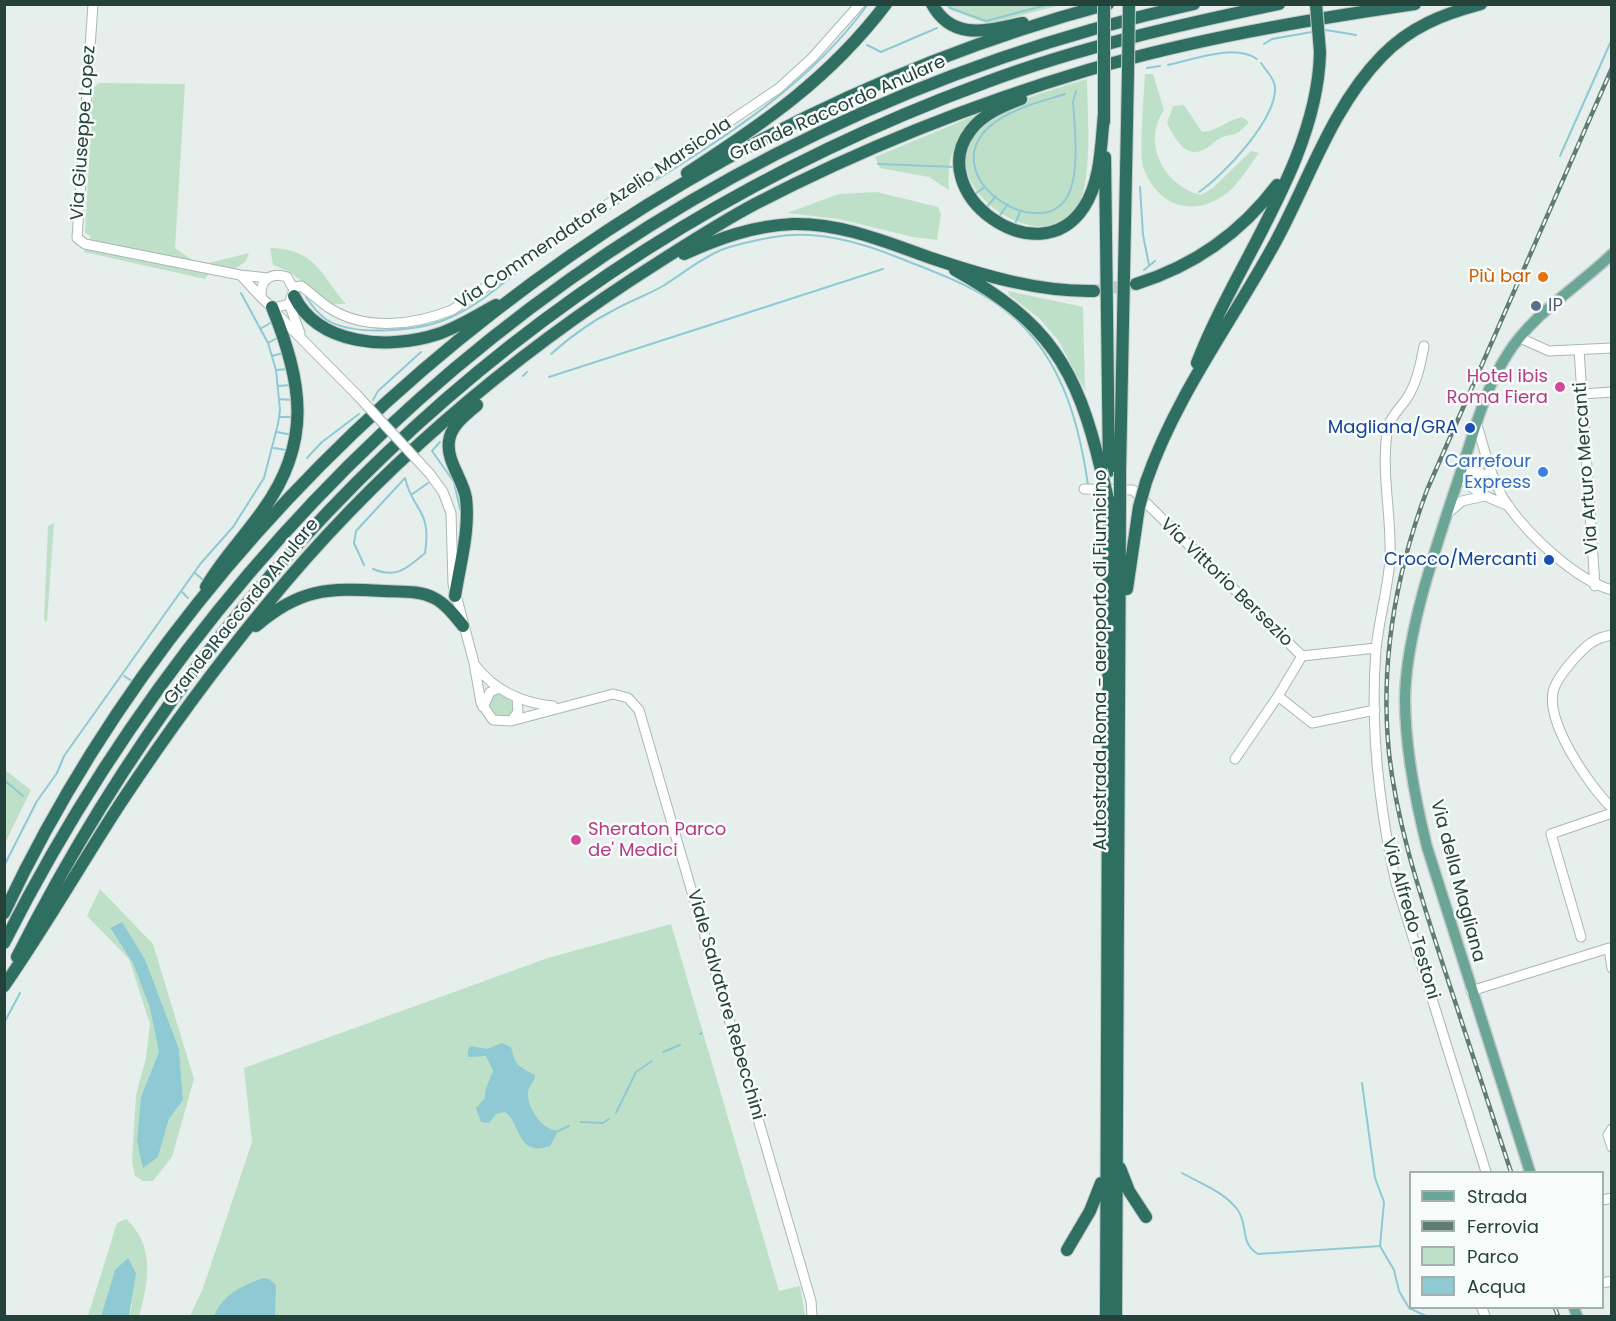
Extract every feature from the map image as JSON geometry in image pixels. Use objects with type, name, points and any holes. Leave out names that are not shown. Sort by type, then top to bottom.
[{"type":"highway","points":[[633,215],[668,186],[767,121],[806,91],[843,56],[886,4]]},
{"type":"highway","points":[[932,4],[947,22],[970,32],[1065,16]]},
{"type":"highway","name":"Grande Raccordo Anulare","points":[[4,913],[42,835],[65,796],[121,710],[186,621],[257,535],[350,437],[424,370],[528,286],[633,215],[690,180],[830,106],[938,59],[1106,4]]},
{"type":"highway","name":"Autostrada Roma - aeroporto di Fiumicino","points":[[1106,4],[1104,114],[1110,471],[1114,503],[1119,674],[1116,1317]]},
{"type":"highway","name":"Autostrada Roma - aeroporto di Fiumicino","points":[[1110,471],[1128,73],[1129,4]]},
{"type":"highway","name":"Grande Raccordo Anulare","points":[[4,943],[41,874],[105,766],[151,698],[223,603],[296,519],[360,453],[432,386],[513,321],[633,236],[735,175],[808,138],[938,81],[1018,52],[1194,4]]},
{"type":"highway","name":"Grande Raccordo Anulare","points":[[4,984],[51,892],[99,807],[166,706],[230,622],[313,525],[361,476],[445,398],[523,334],[599,279],[681,227],[817,153],[886,122],[987,81],[1072,54],[1185,24],[1279,4]]},
{"type":"highway","points":[[1119,674],[1129,568],[1139,507],[1146,482],[1163,438],[1191,381],[1207,341],[1301,142],[1315,94],[1320,52],[1316,4]]},
{"type":"highway","name":"Grande Raccordo Anulare","points":[[4,984],[137,779],[212,673],[266,605],[335,527],[456,412],[535,348],[616,289],[753,206],[917,130],[997,99],[1088,70],[1160,51],[1269,28],[1415,4]]},
{"type":"highway","points":[[1191,381],[1267,257],[1336,120],[1365,74],[1394,44],[1419,27],[1445,15],[1482,4]]},
{"type":"highway","points":[[1088,70],[1001,108],[972,128],[964,141],[961,161],[964,181],[975,205],[992,220],[1023,232],[1049,232],[1069,223],[1081,211],[1092,190],[1100,155],[1104,114]]},
{"type":"highway","points":[[1136,284],[1182,266],[1231,235],[1275,186],[1301,142]]},
{"type":"highway","points":[[616,289],[677,256],[735,232],[792,224],[858,232],[936,260],[1039,287],[1094,291]]},
{"type":"highway","points":[[936,260],[1000,296],[1047,340],[1078,391],[1110,471],[1114,503]]},
{"type":"highway","points":[[292,296],[302,311],[317,326],[330,332],[362,340],[398,341],[446,331],[528,286]]},
{"type":"highway","points":[[186,621],[215,571],[271,499],[290,459],[297,426],[297,384],[292,361],[272,307]]},
{"type":"highway","points":[[455,596],[466,508],[463,486],[450,454],[450,435],[460,420],[535,348]]},
{"type":"highway","name":"Autostrada Roma - aeroporto di Fiumicino","points":[[1106,1317],[1114,503]]},
{"type":"highway","points":[[212,673],[270,614],[295,598],[322,590],[424,594],[438,601],[464,626]]},
{"type":"highway","points":[[1067,1250],[1098,1196],[1106,1152]]},
{"type":"highway","points":[[1117,1160],[1129,1191],[1146,1217]]},
{"type":"main road","name":"Via della Magliana","points":[[1529,1171],[1471,991],[1419,814],[1405,700],[1408,664],[1448,513],[1476,425],[1497,374],[1520,338],[1611,254]]},
{"type":"street","name":"Via Giuseppe Lopez","points":[[93,4],[77,238],[85,244],[240,275],[267,278]]},
{"type":"street","name":"Via Commendatore Azelio Marsicola","points":[[292,296],[302,286],[331,309],[352,318],[373,323],[408,321],[437,316],[452,310],[779,88],[812,58],[860,4]]},
{"type":"street","points":[[240,275],[261,294],[266,304],[272,307],[280,308],[292,296],[284,276],[267,278],[263,283],[261,294]]},
{"type":"street","name":"Viale Salvatore Rebecchini","points":[[292,296],[304,340]]},
{"type":"street","name":"Viale Salvatore Rebecchini","points":[[272,307],[357,395],[430,474],[443,492],[451,513],[455,596],[474,663],[483,707]]},
{"type":"street","points":[[1520,338],[1549,351],[1611,348]]},
{"type":"street","name":"Via Alfredo Testoni","points":[[1424,346],[1418,374],[1409,396],[1388,426],[1385,496],[1390,558],[1376,648],[1375,710],[1378,775],[1387,842],[1396,883],[1485,1171]]},
{"type":"street","name":"Via Arturo Mercanti","points":[[1579,350],[1595,586]]},
{"type":"street","points":[[1582,394],[1611,392]]},
{"type":"street","points":[[1476,425],[1494,478],[1509,506],[1546,547],[1581,578],[1595,586],[1611,590]]},
{"type":"street","points":[[1460,474],[1477,472],[1494,478]]},
{"type":"street","points":[[1471,488],[1477,472]]},
{"type":"street","points":[[1460,474],[1471,488],[1509,506]]},
{"type":"street","name":"Via Vittorio Bersezio","points":[[1084,489],[1133,490],[1302,656],[1376,648]]},
{"type":"street","points":[[1448,513],[1462,501],[1485,496]]},
{"type":"street","points":[[1611,635],[1591,640],[1570,664],[1554,687],[1552,708],[1576,765],[1593,789],[1611,808]]},
{"type":"street","points":[[1235,759],[1302,656]]},
{"type":"street","name":"Viale Salvatore Rebecchini","points":[[474,663],[488,681],[499,688],[531,703],[558,707]]},
{"type":"street","points":[[499,688],[490,692],[483,707],[493,720],[511,721],[518,712],[517,697]]},
{"type":"street","name":"Viale Salvatore Rebecchini","points":[[511,721],[558,707],[619,694],[634,702],[639,710],[811,1301],[812,1317]]},
{"type":"street","points":[[1278,696],[1312,723],[1375,710]]},
{"type":"street","points":[[1581,938],[1551,834],[1611,813]]},
{"type":"street","points":[[1471,991],[1609,948],[1611,968]]},
{"type":"street","points":[[1611,1129],[1608,1135],[1611,1147]]},
{"type":"green space","points":[[946,5],[1061,5],[988,24],[949,9]]},
{"type":"green space","points":[[1145,74],[1153,74],[1164,110],[1155,136],[1156,149],[1160,162],[1177,183],[1201,195],[1213,188],[1251,151],[1259,153],[1236,185],[1214,201],[1202,205],[1178,204],[1157,191],[1149,180],[1142,160]]},
{"type":"green space","points":[[1087,79],[1087,165],[1082,197],[1076,209],[1059,223],[1038,226],[1014,220],[993,207],[976,189],[966,168],[968,146],[983,124],[994,115],[1019,102]]},
{"type":"green space","points":[[99,83],[185,84],[175,248],[192,260],[209,263],[249,253],[246,261],[232,271],[214,268],[205,279],[84,252],[91,236],[85,233],[93,88]]},
{"type":"green space","points":[[1184,105],[1202,132],[1213,130],[1242,117],[1249,122],[1236,133],[1222,137],[1205,149],[1192,152],[1181,145],[1167,123],[1173,106]]},
{"type":"green space","points":[[981,113],[954,147],[951,156],[949,190],[929,177],[880,168],[875,157]]},
{"type":"green space","points":[[877,192],[938,207],[941,214],[937,240],[913,237],[839,219],[787,213],[839,194]]},
{"type":"green space","points":[[270,248],[285,249],[307,258],[323,273],[346,304],[333,304],[288,271],[273,265]]},
{"type":"green space","points":[[1008,291],[1083,307],[1085,390],[1058,340],[1040,319],[1009,295]]},
{"type":"green space","points":[[54,523],[47,622],[44,620],[48,526]]},
{"type":"green space","points":[[499,694],[513,702],[515,712],[508,718],[500,718],[489,710],[491,697]]},
{"type":"green space","points":[[5,770],[31,790],[5,843]]},
{"type":"green space","points":[[100,889],[153,944],[194,1079],[172,1157],[153,1181],[143,1181],[135,1176],[132,1161],[136,1095],[146,1058],[150,1024],[129,959],[87,916]],"holes":[[[122,923],[145,959],[179,1049],[183,1100],[169,1119],[158,1157],[141,1097],[160,1052],[150,1008],[133,962],[110,929]]]},
{"type":"green space","points":[[671,924],[779,1291],[800,1286],[805,1316],[190,1316],[203,1288],[252,1142],[244,1068],[548,958]]},
{"type":"green space","points":[[126,1219],[142,1240],[147,1264],[145,1290],[139,1316],[129,1316],[132,1305],[115,1270],[101,1316],[88,1316],[117,1223]]},
{"type":"water","points":[[122,922],[145,959],[179,1049],[183,1100],[169,1119],[158,1157],[143,1168],[137,1141],[141,1097],[159,1052],[150,1008],[133,963],[110,928]]},
{"type":"water","points":[[502,1043],[511,1047],[518,1065],[535,1075],[528,1098],[541,1122],[546,1127],[558,1131],[550,1146],[539,1148],[525,1143],[505,1112],[496,1114],[489,1123],[481,1122],[476,1108],[485,1098],[485,1091],[493,1071],[486,1056],[468,1057],[468,1050],[471,1046],[487,1049]]},
{"type":"water","points":[[128,1258],[136,1273],[129,1316],[101,1316],[115,1270]]},
{"type":"water","points":[[263,1278],[269,1279],[276,1285],[275,1316],[214,1316],[228,1296]]},
{"type":"waterway","points":[[617,204],[753,116],[815,65],[843,36],[868,4]]},
{"type":"waterway","points":[[948,4],[950,8],[986,21],[1050,4]]},
{"type":"waterway","points":[[867,45],[881,52],[937,28]]},
{"type":"waterway","points":[[1326,30],[1356,35]]},
{"type":"waterway","points":[[1264,44],[1272,39],[1312,32]]},
{"type":"waterway","points":[[1560,156],[1612,39]]},
{"type":"waterway","points":[[1168,65],[1213,54],[1237,52],[1257,59]]},
{"type":"waterway","points":[[1199,192],[1247,146],[1267,115],[1275,87],[1261,63]]},
{"type":"waterway","points":[[1147,68],[1160,66]]},
{"type":"waterway","points":[[1065,94],[1006,115],[989,127],[976,146],[974,166],[983,184],[997,199],[1016,209],[1035,213],[1053,210],[1067,197],[1074,177],[1073,102],[1076,91]]},
{"type":"waterway","points":[[878,164],[956,167]]},
{"type":"waterway","points":[[975,194],[985,187]]},
{"type":"waterway","points":[[1140,187],[1143,235],[1149,265]]},
{"type":"waterway","points":[[986,208],[996,196]]},
{"type":"waterway","points":[[998,218],[1008,204]]},
{"type":"waterway","points":[[1014,226],[1020,212]]},
{"type":"waterway","points":[[551,354],[597,319],[663,286],[698,262],[721,250],[790,235],[840,239],[887,253],[963,284],[997,304],[1018,321],[1036,341],[1062,384],[1078,433],[1088,485]]},
{"type":"waterway","points":[[306,297],[321,315],[339,325],[370,330],[405,329],[437,323],[460,313],[532,261]]},
{"type":"waterway","points":[[1144,270],[1155,261]]},
{"type":"waterway","points":[[549,377],[883,269]]},
{"type":"waterway","points":[[4,866],[37,801],[57,773],[64,756],[201,563],[233,527],[264,478],[280,410],[276,370],[268,343],[241,293]]},
{"type":"waterway","points":[[260,329],[272,322]]},
{"type":"waterway","points":[[268,343],[277,338]]},
{"type":"waterway","points":[[373,400],[378,391],[421,352]]},
{"type":"waterway","points":[[272,356],[283,353]]},
{"type":"waterway","points":[[276,370],[288,369]]},
{"type":"waterway","points":[[523,376],[527,372]]},
{"type":"waterway","points":[[278,386],[290,385]]},
{"type":"waterway","points":[[279,399],[292,400]]},
{"type":"waterway","points":[[307,458],[322,442],[359,414]]},
{"type":"waterway","points":[[279,417],[292,417]]},
{"type":"waterway","points":[[277,432],[292,435]]},
{"type":"waterway","points":[[440,442],[432,451],[454,482],[460,509]]},
{"type":"waterway","points":[[274,448],[286,450]]},
{"type":"waterway","points":[[364,565],[354,543],[356,531],[405,478],[408,489],[424,519],[425,553],[407,567],[395,572],[381,572],[373,569]]},
{"type":"waterway","points":[[411,495],[428,483]]},
{"type":"waterway","points":[[195,573],[202,579]]},
{"type":"waterway","points":[[182,592],[188,598]]},
{"type":"waterway","points":[[124,676],[132,681]]},
{"type":"waterway","points":[[4,780],[23,796]]},
{"type":"waterway","points":[[4,1023],[20,993]]},
{"type":"waterway","points":[[663,1052],[680,1045]]},
{"type":"waterway","points":[[616,1113],[636,1072],[652,1061]]},
{"type":"waterway","points":[[1182,1173],[1211,1188],[1232,1203],[1241,1215],[1248,1244],[1258,1254],[1380,1246],[1384,1202],[1375,1178],[1362,1083]]},
{"type":"waterway","points":[[581,1122],[603,1123],[609,1119]]},
{"type":"waterway","points":[[558,1131],[569,1126]]},
{"type":"waterway","points":[[1380,1246],[1394,1270],[1399,1291],[1409,1308]]},
{"type":"waterway","points":[[1411,1309],[1426,1316]]},
{"type":"tunnel","points":[[1094,291],[1134,284]]},
{"type":"railway","points":[[1511,1171],[1426,913],[1404,834],[1389,753],[1387,720],[1389,653],[1399,586],[1416,521],[1427,490],[1612,68]]},
{"type":"railway","points":[[1555,1309],[1558,1316]]},
{"type":"place","name":"Più bar","points":[[1543,277]]},
{"type":"place","name":"IP","points":[[1536,306]]},
{"type":"place","name":"Hotel ibis Roma Fiera","points":[[1560,387]]},
{"type":"place","name":"Magliana/GRA","points":[[1470,428]]},
{"type":"place","name":"Carrefour Express","points":[[1543,472]]},
{"type":"place","name":"Crocco/Mercanti","points":[[1549,560]]},
{"type":"place","name":"Sheraton Parco de' Medici","points":[[576,840]]}]
